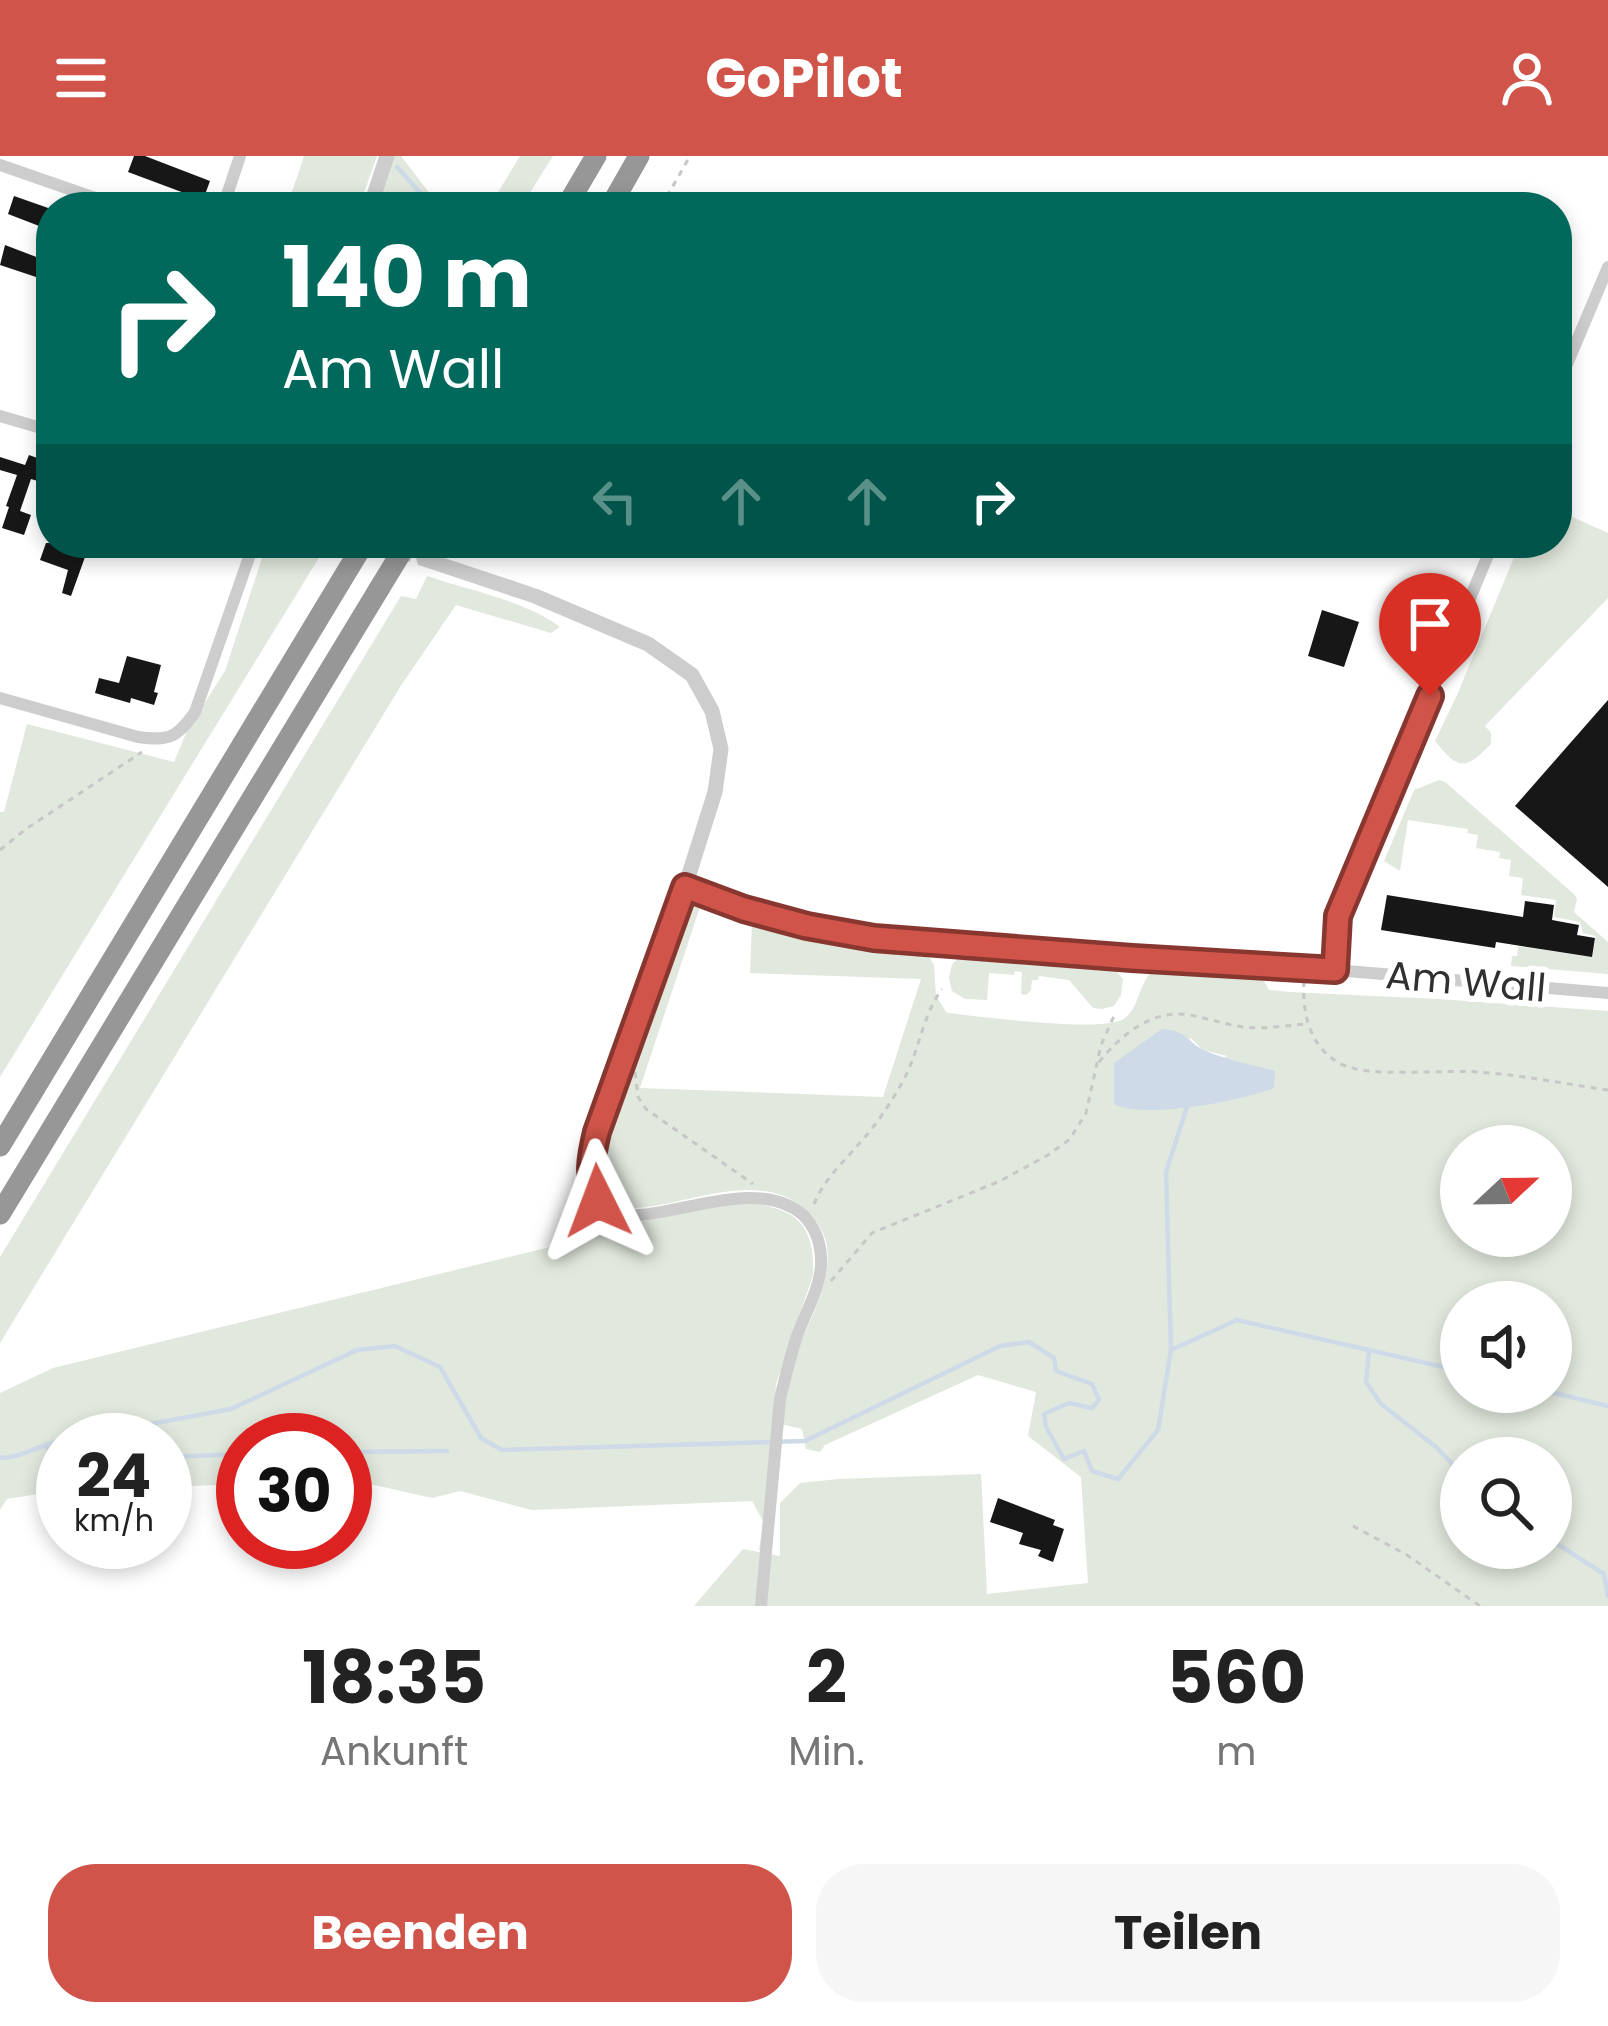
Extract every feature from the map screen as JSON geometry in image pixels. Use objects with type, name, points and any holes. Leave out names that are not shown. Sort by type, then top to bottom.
[{"type":"highway","points":[[575,192],[596,156]]},
{"type":"highway","points":[[619,192],[639,156]]},
{"type":"highway","points":[[0,1146],[355,558]]},
{"type":"highway","points":[[0,1214],[398,558]]},
{"type":"street","points":[[228,192],[240,156]]},
{"type":"street","points":[[375,192],[388,156]]},
{"type":"street","points":[[0,165],[78,192]]},
{"type":"street","points":[[1572,352],[1608,267]]},
{"type":"street","points":[[0,416],[36,427]]},
{"type":"street","points":[[0,698],[138,737],[158,740],[182,731],[195,712],[249,558]]},
{"type":"street","points":[[1335,970],[1338,916],[1487,558]]},
{"type":"street","points":[[424,559],[535,596],[648,644],[692,675],[712,710],[721,748],[715,792],[597,1132],[591,1186],[605,1210],[635,1217],[718,1199],[774,1198],[811,1222],[818,1239],[820,1274],[786,1372],[777,1426],[761,1606]]},
{"type":"street","name":"Am Wall","points":[[685,887],[807,926],[874,938],[1608,993]]},
{"type":"path","points":[[670,192],[690,156]]},
{"type":"path","points":[[0,850],[158,740]]},
{"type":"path","points":[[1305,968],[1307,1024],[1322,1050],[1341,1065],[1364,1070],[1478,1072],[1608,1090]]},
{"type":"path","points":[[811,1222],[820,1188],[864,1139],[903,1082],[930,1006],[942,989]]},
{"type":"path","points":[[1096,1065],[1118,1040],[1160,1015],[1190,1015],[1240,1027],[1307,1024]]},
{"type":"path","points":[[814,1291],[833,1280],[872,1233],[1000,1181],[1070,1139],[1086,1113],[1101,1045],[1114,1016]]},
{"type":"path","points":[[635,1056],[638,1097],[646,1109],[774,1198]]},
{"type":"path","points":[[1353,1526],[1407,1555],[1480,1606]]},
{"type":"shaded area","points":[[304,156],[377,156],[364,192],[292,192]]},
{"type":"shaded area","points":[[392,156],[401,156],[429,192],[381,192]]},
{"type":"shaded area","points":[[520,156],[553,156],[530,192],[498,192]]},
{"type":"shaded area","points":[[1572,517],[1608,533],[1608,598],[1485,726],[1491,744],[1462,764],[1435,741],[1514,558],[1572,558]]},
{"type":"shaded area","points":[[262,558],[319,558],[0,1077],[0,812],[4,812],[27,724],[174,762],[187,731],[225,671]]},
{"type":"shaded area","points":[[427,576],[514,603],[560,627],[551,633],[456,605],[402,684],[0,1343],[0,1257],[401,596],[416,599]]},
{"type":"shaded area","points":[[1439,780],[1574,894],[1574,912],[1608,942],[1608,974],[1511,966],[1518,946],[1592,957],[1596,936],[1583,933],[1580,922],[1554,917],[1556,900],[1521,895],[1523,878],[1509,876],[1511,860],[1499,858],[1500,852],[1476,848],[1478,835],[1467,833],[1468,829],[1408,820],[1400,871],[1384,861],[1414,790]]},
{"type":"shaded area","points":[[700,907],[640,1088],[883,1097],[921,979],[750,973],[752,923],[877,948],[925,951],[934,965],[936,996],[947,1013],[1012,1020],[1113,1023],[1130,1013],[1152,970],[1263,979],[1269,990],[1290,992],[1608,1011],[1608,1606],[694,1606],[743,1549],[780,1556],[780,1503],[800,1483],[838,1479],[981,1474],[987,1594],[1088,1583],[1081,1477],[1028,1436],[1036,1392],[978,1375],[825,1445],[820,1452],[806,1449],[802,1429],[781,1424],[794,1361],[826,1277],[826,1242],[814,1218],[785,1196],[755,1190],[635,1208],[614,1204],[601,1188],[598,1175],[609,1122],[684,908]],"holes":[[[1191,1038],[1203,1050],[1227,1056],[1114,1104]]]},
{"type":"shaded area","points":[[966,953],[1111,965],[1123,979],[1121,995],[1114,1006],[1093,1008],[1069,980],[1039,976],[1026,995],[1021,994],[1022,972],[1015,971],[1014,975],[989,973],[987,1000],[965,999],[952,991],[949,978],[952,964]]},
{"type":"shaded area","points":[[586,1152],[585,1186],[593,1207],[607,1219],[648,1220],[747,1202],[785,1212],[806,1230],[813,1275],[776,1384],[762,1550],[763,1521],[752,1501],[532,1510],[460,1491],[432,1498],[372,1484],[372,1413],[216,1413],[216,1485],[192,1486],[192,1413],[36,1413],[36,1494],[7,1499],[0,1510],[0,1393],[53,1368],[566,1243]]},
{"type":"water","points":[[1162,1029],[1178,1032],[1214,1054],[1275,1071],[1274,1088],[1169,1109],[1114,1104],[1114,1063]]},
{"type":"building","points":[[134,156],[145,156],[210,181],[206,192],[182,192],[128,172]]},
{"type":"building","points":[[14,196],[36,204],[36,225],[8,214]]},
{"type":"building","points":[[5,245],[36,257],[36,277],[0,265]]},
{"type":"building","points":[[29,455],[36,458],[36,480],[31,479],[20,511],[31,515],[24,535],[2,528],[17,475],[0,470],[0,457],[25,465]]},
{"type":"building","points":[[85,558],[71,596],[62,593],[68,570],[40,560]]},
{"type":"building","points":[[1322,610],[1359,622],[1344,667],[1308,656]]},
{"type":"building","points":[[127,656],[161,665],[154,705],[95,693],[99,678],[119,683]]},
{"type":"building","points":[[1608,700],[1608,887],[1515,806]]},
{"type":"building","points":[[1387,895],[1523,917],[1525,901],[1554,905],[1552,920],[1579,925],[1577,935],[1595,938],[1592,957],[1381,930]]},
{"type":"building","points":[[998,1498],[1055,1520],[1053,1525],[1064,1529],[1053,1562],[1038,1556],[1041,1550],[1019,1544],[1023,1533],[990,1522]]},
{"type":"waterway","points":[[397,167],[420,192]]},
{"type":"waterway","points":[[192,1416],[231,1409],[357,1350],[395,1346],[440,1367],[481,1438],[502,1450],[805,1441],[1000,1346],[1029,1342],[1054,1358],[1056,1371],[1092,1384],[1099,1400],[1092,1408],[1069,1403],[1044,1414],[1064,1459],[1084,1451],[1092,1471],[1118,1479],[1158,1430],[1171,1350],[1166,1172],[1187,1107]]},
{"type":"waterway","points":[[1171,1350],[1237,1320],[1440,1366]]},
{"type":"waterway","points":[[1369,1352],[1366,1382],[1381,1404],[1440,1451]]},
{"type":"waterway","points":[[1572,1397],[1608,1406]]},
{"type":"waterway","points":[[0,1458],[36,1449]]},
{"type":"waterway","points":[[372,1452],[447,1451]]},
{"type":"waterway","points":[[192,1456],[216,1455]]},
{"type":"waterway","points":[[1572,1553],[1604,1574],[1608,1596]]},
{"type":"route","points":[[598,1201],[590,1173],[597,1132],[685,887],[744,909],[874,938],[1335,970],[1338,916],[1430,696]]}]
